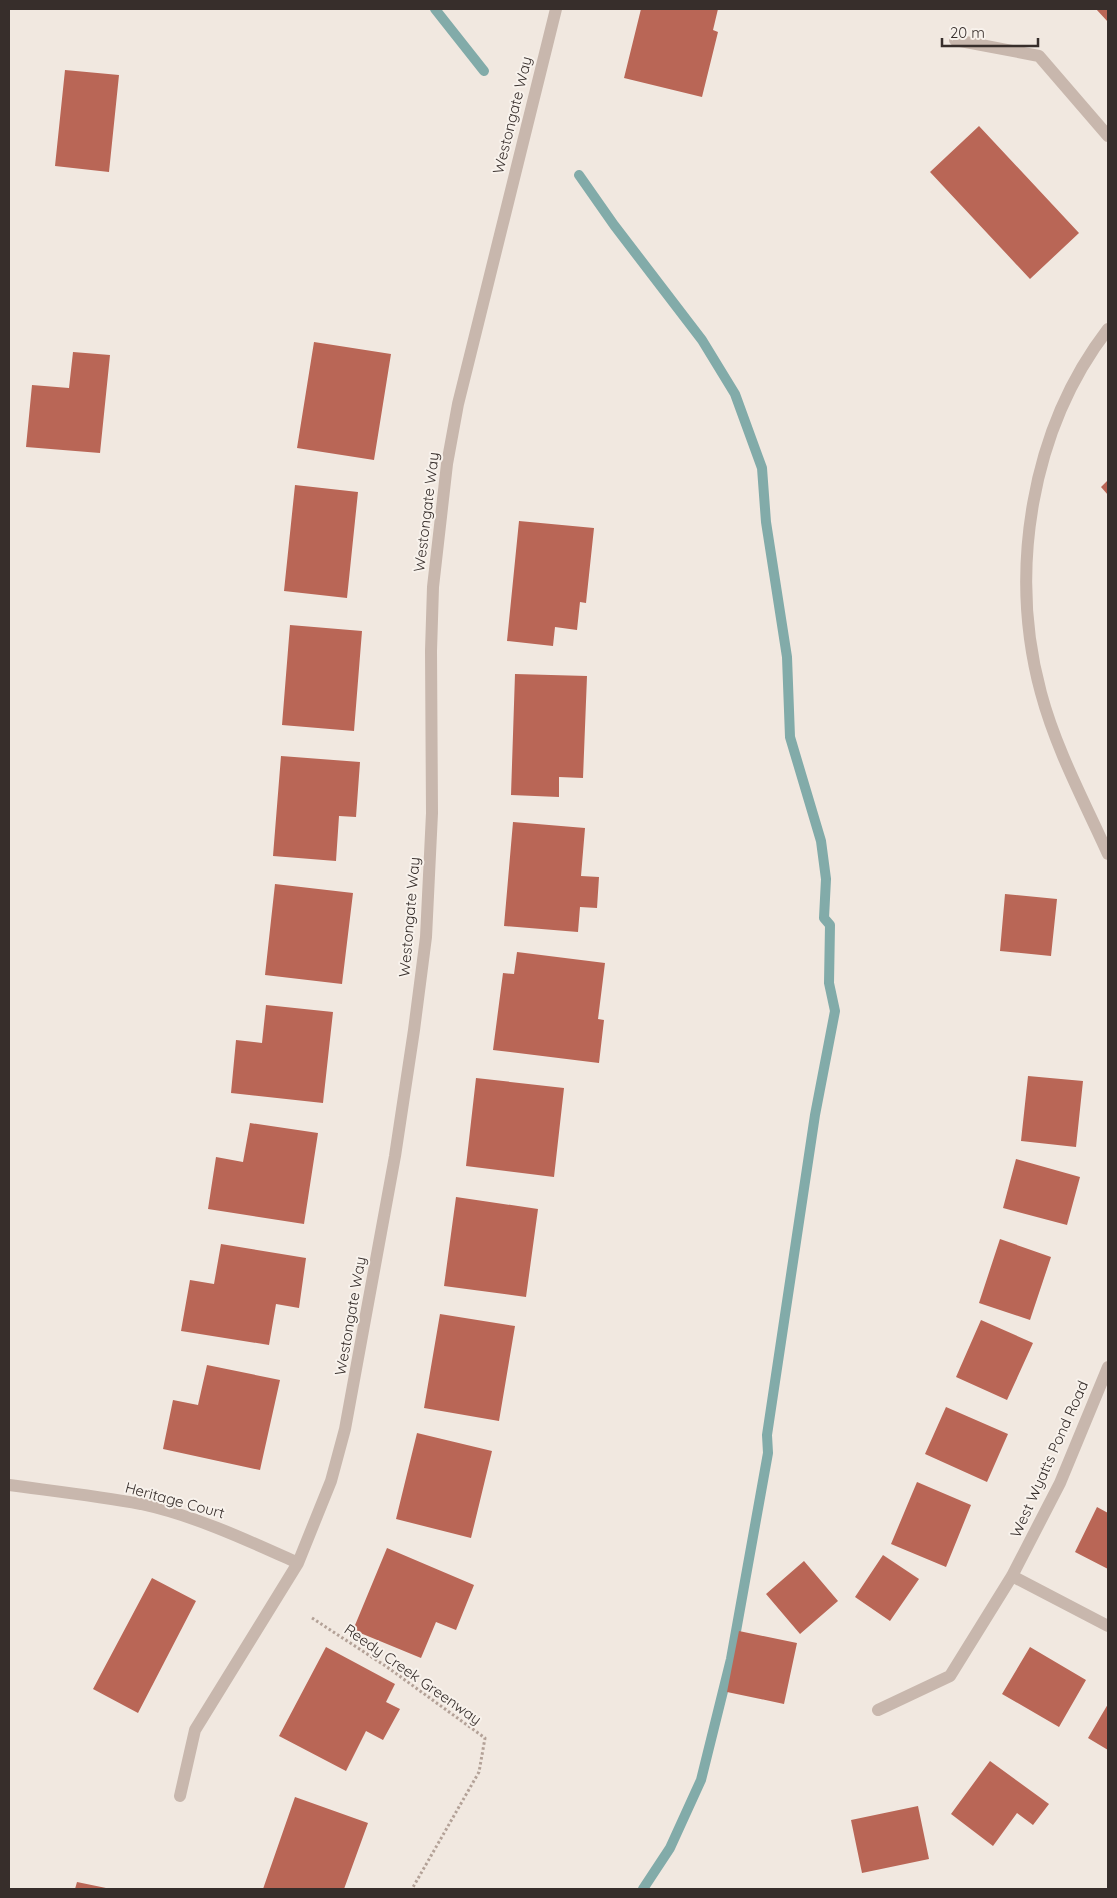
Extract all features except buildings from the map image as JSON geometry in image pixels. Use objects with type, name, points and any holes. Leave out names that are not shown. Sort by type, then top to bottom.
[{"type":"street","name":"Westongate Way","points":[[180,1796],[196,1730],[298,1563],[331,1480],[345,1429],[393,1166],[426,937],[432,813],[431,651],[434,587],[450,447],[458,404],[556,9]]},
{"type":"street","points":[[955,40],[1039,56],[1108,136]]},
{"type":"street","points":[[1108,329],[1094,347],[1073,384],[1038,473],[1030,518],[1026,567],[1027,604],[1041,692],[1055,738],[1108,854]]},
{"type":"street","name":"West Wyatts Pond Road","points":[[878,1710],[950,1676],[1012,1576],[1060,1483],[1108,1367]]},
{"type":"street","name":"Heritage Court","points":[[9,1484],[142,1504],[232,1533],[298,1563]]},
{"type":"street","points":[[1012,1576],[1108,1626]]},
{"type":"path","name":"Reedy Creek Greenway","points":[[312,1618],[387,1666],[485,1738],[479,1772],[412,1889]]},
{"type":"waterway","points":[[435,9],[484,71]]},
{"type":"waterway","points":[[579,175],[614,225],[702,340],[735,394],[762,468],[766,522],[787,657],[790,737],[821,841],[826,879],[824,918],[830,925],[829,983],[835,1011],[815,1115],[767,1435],[768,1453],[731,1659],[701,1780],[670,1848],[643,1889]]}]
